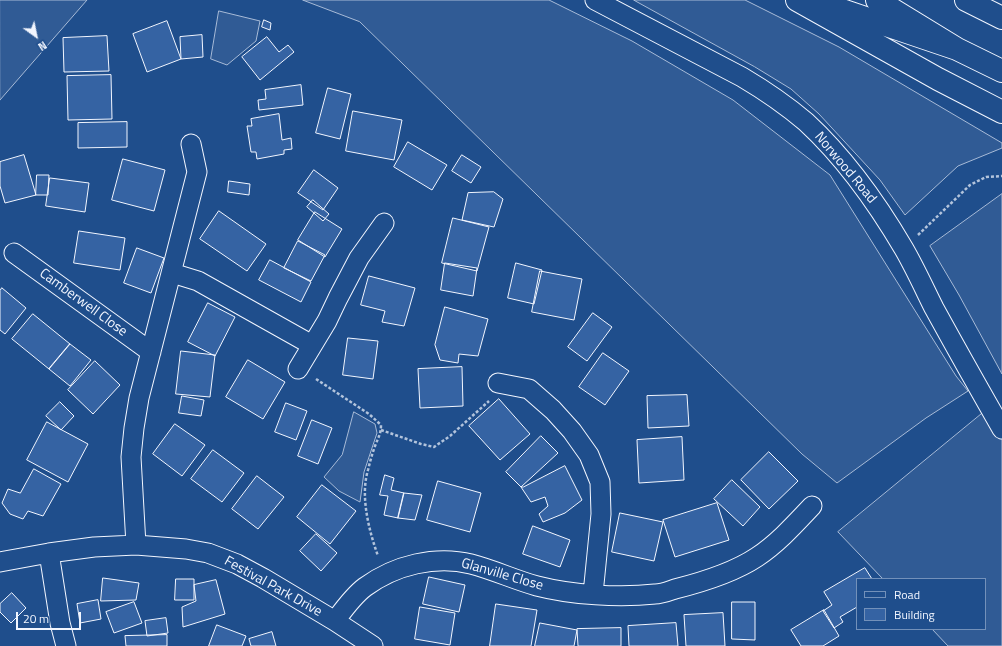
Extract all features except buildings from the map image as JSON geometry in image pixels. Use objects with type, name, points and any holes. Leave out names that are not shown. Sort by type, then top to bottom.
[{"type":"highway","points":[[796,0],[938,79],[1002,112]]},
{"type":"highway","points":[[813,0],[957,49]]},
{"type":"highway","points":[[877,0],[957,49],[1002,71]]},
{"type":"highway","points":[[966,0],[1002,18]]},
{"type":"highway","points":[[991,0],[1002,7]]},
{"type":"street","name":"Norwood Road","points":[[595,0],[742,77],[783,103],[806,122],[831,148],[873,201],[904,249],[934,307],[1002,429]]},
{"type":"street","points":[[136,545],[131,457],[134,428],[139,398],[197,172],[191,144]]},
{"type":"street","points":[[299,368],[327,321],[359,258],[384,223]]},
{"type":"street","name":"Camberwell Close","points":[[14,253],[151,352]]},
{"type":"street","points":[[172,273],[198,281],[312,345]]},
{"type":"street","points":[[501,383],[529,389],[553,410],[572,430],[589,455],[600,482],[601,514],[593,594]]},
{"type":"street","name":"Glanville Close","points":[[335,621],[346,605],[365,587],[386,575],[415,564],[446,560],[471,564],[536,586],[560,591],[624,596],[656,594],[692,585],[728,572],[756,557],[781,538],[812,506]]},
{"type":"street","name":"Festival Park Drive","points":[[0,562],[94,547],[136,545],[186,549],[208,553],[237,564],[335,621],[373,646]]},
{"type":"street","points":[[49,553],[60,624],[66,646]]},
{"type":"path","points":[[904,249],[970,185],[986,177],[1002,176]]},
{"type":"path","points":[[299,368],[369,414],[381,425],[381,434],[375,444],[367,472],[365,502],[371,536],[386,575]]},
{"type":"path","points":[[381,430],[434,447],[456,431],[493,397],[501,383]]},
{"type":"shaded area","points":[[0,0],[87,0],[0,100]]},
{"type":"shaded area","points":[[303,0],[549,0],[632,41],[733,100],[830,175],[956,376],[968,391],[926,418],[837,483],[802,454],[360,22]]},
{"type":"shaded area","points":[[634,0],[745,0],[839,47],[1002,143],[1002,148],[958,166],[905,215],[880,180],[819,114],[791,89],[755,67]]},
{"type":"shaded area","points":[[219,11],[260,21],[256,41],[227,65],[211,59]]},
{"type":"shaded area","points":[[1002,194],[1002,374],[959,295],[930,246]]},
{"type":"shaded area","points":[[354,412],[375,424],[377,433],[364,472],[360,502],[339,491],[324,477],[342,455]]},
{"type":"shaded area","points":[[984,412],[1002,439],[1002,646],[948,646],[933,630],[986,630],[986,578],[882,578],[838,532]]}]
